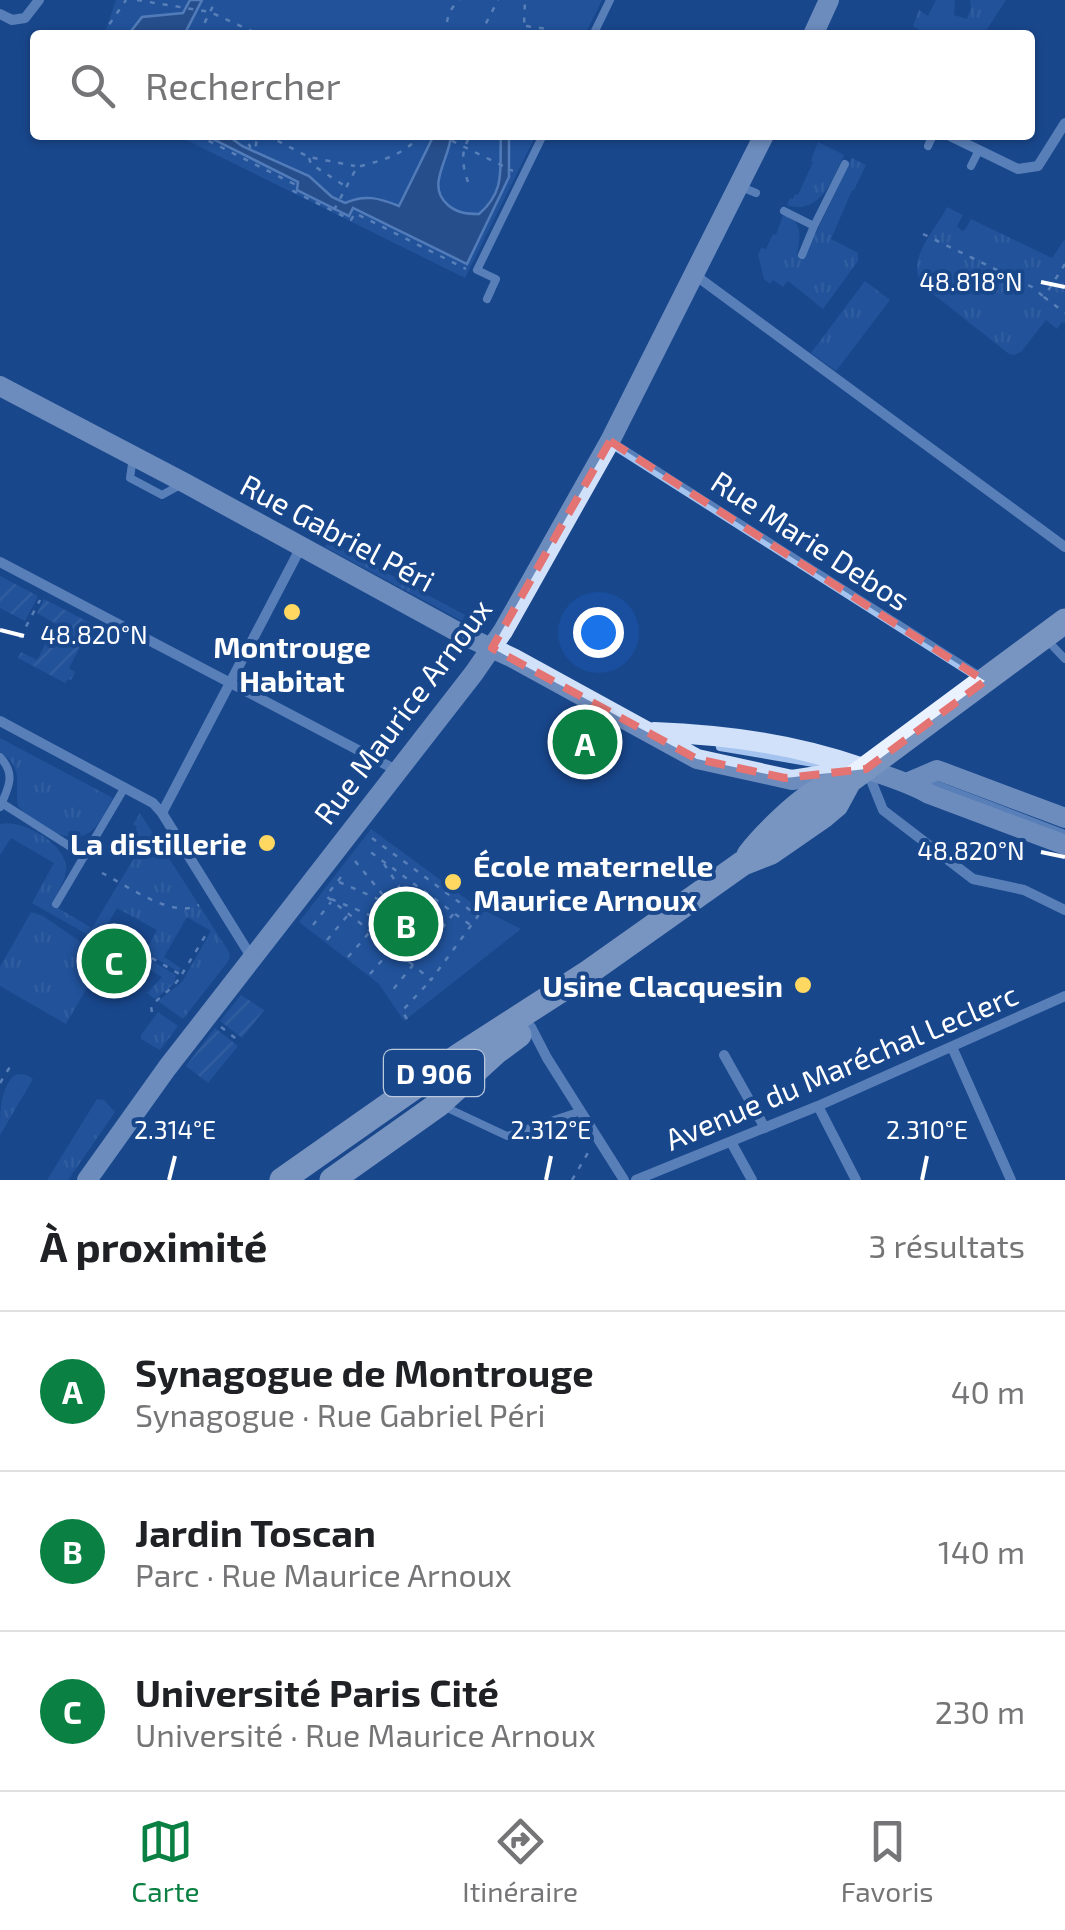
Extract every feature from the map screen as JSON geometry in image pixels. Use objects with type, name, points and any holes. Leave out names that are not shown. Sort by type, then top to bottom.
[{"type":"main road","points":[[815,30],[829,0]]},
{"type":"main road","name":"Rue Maurice Arnoux","points":[[87,1180],[156,1083],[492,648],[610,441],[696,275],[748,190],[763,140]]},
{"type":"main road","name":"Rue Gabriel Péri","points":[[0,386],[697,759],[792,780],[858,775]]},
{"type":"main road","name":"D 906","points":[[282,1180],[460,1056],[590,972],[743,863],[771,852],[823,816],[858,775],[1065,621]]},
{"type":"main road","name":"Rue Gabriel Péri","points":[[647,731],[720,735],[824,754],[858,775]]},
{"type":"main road","points":[[909,782],[937,770],[1065,818]]},
{"type":"main road","points":[[858,775],[909,782],[929,794],[1065,845]]},
{"type":"main road","name":"D 906","points":[[332,1180],[439,1104],[590,972]]},
{"type":"street","points":[[0,14],[12,20],[25,18],[39,0]]},
{"type":"street","points":[[958,140],[1018,169],[1038,166],[1065,123]]},
{"type":"street","points":[[696,275],[1065,547]]},
{"type":"street","name":"Rue Marie Debos","points":[[610,441],[985,681]]},
{"type":"street","points":[[162,813],[301,547]]},
{"type":"street","points":[[0,562],[398,771]]},
{"type":"street","points":[[0,721],[153,803],[252,958]]},
{"type":"street","points":[[858,775],[883,810],[973,879],[1024,890],[1065,910]]},
{"type":"street","name":"Avenue du Maréchal Leclerc","points":[[636,1180],[818,1106],[1065,996]]},
{"type":"street","points":[[531,1027],[624,1180]]},
{"type":"street","points":[[952,1047],[1011,1180]]},
{"type":"street","points":[[724,1056],[766,1128]]},
{"type":"street","points":[[818,1106],[856,1180]]},
{"type":"street","points":[[731,1142],[752,1180]]},
{"type":"lane","points":[[595,30],[610,0]]},
{"type":"lane","points":[[486,299],[496,279],[476,270],[541,140]]},
{"type":"lane","points":[[928,146],[931,140]]},
{"type":"lane","points":[[971,166],[979,150]]},
{"type":"lane","points":[[802,254],[845,164]]},
{"type":"lane","points":[[784,211],[814,226]]},
{"type":"lane","points":[[1044,637],[1065,659]]},
{"type":"lane","points":[[0,757],[10,771],[11,781],[1,804],[85,856]]},
{"type":"lane","points":[[909,782],[932,783],[1065,834]]},
{"type":"lane","points":[[56,904],[124,788]]},
{"type":"lane","points":[[439,1104],[507,1136],[514,1134]]},
{"type":"lane","points":[[527,1129],[581,1110]]},
{"type":"path","points":[[105,30],[126,0]]},
{"type":"path","points":[[137,0],[210,12],[249,30]]},
{"type":"path","points":[[203,30],[216,0]]},
{"type":"path","points":[[445,30],[452,6],[460,0]]},
{"type":"path","points":[[483,30],[498,0]]},
{"type":"path","points":[[524,30],[526,0]]},
{"type":"path","points":[[526,26],[548,30]]},
{"type":"path","points":[[207,140],[294,184],[291,190],[351,220],[354,212],[469,270],[476,270]]},
{"type":"path","points":[[244,140],[250,150]]},
{"type":"path","points":[[246,158],[256,140]]},
{"type":"path","points":[[276,140],[309,157],[356,166],[389,158],[417,140]]},
{"type":"path","points":[[450,140],[512,170]]},
{"type":"path","points":[[468,140],[462,160],[468,182]]},
{"type":"path","points":[[309,157],[311,164],[346,186]]},
{"type":"path","points":[[334,211],[356,166]]},
{"type":"path","points":[[923,234],[1032,287],[1065,312]]},
{"type":"path","points":[[1044,297],[1065,264]]},
{"type":"path","points":[[20,638],[41,598]]},
{"type":"path","points":[[367,835],[478,916],[431,980],[402,1011],[407,1019]]},
{"type":"path","points":[[364,847],[472,926]]},
{"type":"path","points":[[326,896],[354,860],[408,930]]},
{"type":"path","points":[[383,862],[432,940]]},
{"type":"path","points":[[102,873],[175,909],[199,905]]},
{"type":"path","points":[[338,881],[419,916]]},
{"type":"path","points":[[326,896],[431,980]]},
{"type":"path","points":[[326,896],[432,940]]},
{"type":"path","points":[[313,925],[332,901]]},
{"type":"path","points":[[391,992],[454,913]]},
{"type":"path","points":[[327,940],[348,914]]},
{"type":"path","points":[[107,932],[181,976]]},
{"type":"path","points":[[348,958],[370,932]]},
{"type":"path","points":[[152,1012],[157,999],[176,984],[207,933]]},
{"type":"path","points":[[370,974],[392,949]]},
{"type":"path","points":[[217,1024],[239,1041]]},
{"type":"path","points":[[0,1083],[13,1062]]},
{"type":"path","points":[[572,1180],[597,1137]]},
{"type":"highlighted area","points":[[610,441],[985,681],[866,769],[785,778],[697,759],[492,648]]},
{"type":"green space","points":[[116,0],[602,0],[587,30],[106,30]]},
{"type":"green space","points":[[936,0],[955,0],[954,15],[967,19],[970,0],[1006,0],[986,30],[920,30],[913,26],[919,10],[928,16]]},
{"type":"green space","points":[[186,140],[534,140],[465,278]]},
{"type":"green space","points":[[818,142],[844,155],[835,174],[817,200],[798,207],[787,205],[790,198],[798,195]]},
{"type":"green space","points":[[852,158],[866,165],[831,239],[858,253],[858,261],[823,309],[788,281],[783,287],[773,280],[770,284],[764,279],[758,255],[776,235],[785,210],[797,225],[797,255],[804,258]]},
{"type":"green space","points":[[947,207],[963,215],[957,226],[962,231],[971,219],[1052,258],[1065,239],[1065,323],[1057,329],[1046,320],[1021,352],[1009,354],[923,286],[918,276],[919,256]]},
{"type":"green space","points":[[865,281],[890,300],[836,371],[811,353]]},
{"type":"green space","points":[[328,541],[465,615],[462,621],[325,547]]},
{"type":"green space","points":[[0,576],[38,596],[25,621],[0,608]]},
{"type":"green space","points":[[44,599],[92,624],[69,668],[75,672],[65,683],[18,658],[21,652],[37,660],[56,624],[37,613]]},
{"type":"green space","points":[[0,738],[113,798],[94,829],[81,836],[61,835],[24,812],[18,806],[16,770],[0,752]]},
{"type":"green space","points":[[140,813],[229,952],[226,964],[183,1019],[158,1001],[182,982],[211,931],[187,917],[164,957],[181,968],[179,972],[145,952],[157,930],[117,908],[103,932],[176,975],[174,984],[155,999],[147,993],[162,977],[32,903],[54,863],[11,838],[0,855],[0,824],[19,825],[51,842],[66,868],[51,904],[92,928],[143,843],[132,836]]},
{"type":"green space","points":[[371,829],[476,906],[521,929],[404,1021],[379,984],[299,922]]},
{"type":"green space","points":[[31,912],[43,916],[104,958],[66,1024],[0,986],[0,967]]},
{"type":"green space","points":[[241,995],[264,1010],[242,1038],[220,1021]]},
{"type":"green space","points":[[158,1012],[178,1026],[160,1050],[141,1039]]},
{"type":"green space","points":[[215,1028],[238,1046],[208,1083],[186,1066]]},
{"type":"green space","points":[[17,1074],[33,1079],[0,1135],[4,1092]]},
{"type":"green space","points":[[97,1099],[104,1100],[115,1112],[68,1180],[47,1180]]},
{"type":"shaded area","points":[[190,0],[202,0],[187,30],[132,30],[142,17],[183,13]]},
{"type":"shaded area","points":[[215,140],[234,140],[309,176],[345,203],[372,198],[399,206],[432,140],[450,140],[439,181],[441,198],[455,210],[479,214],[498,187],[501,140],[509,140],[509,177],[467,264],[353,208],[349,216],[297,190],[298,182]]},
{"type":"place","name":"Montrouge Habitat","points":[[292,612]]},
{"type":"place","name":"Synagogue de Montrouge","points":[[585,742]]},
{"type":"place","name":"La distillerie","points":[[267,843]]},
{"type":"place","name":"École maternelle Maurice Arnoux","points":[[453,882]]},
{"type":"place","name":"Jardin Toscan","points":[[406,924]]},
{"type":"place","name":"Université Paris Cité","points":[[114,961]]},
{"type":"place","name":"Usine Clacquesin","points":[[803,985]]}]
